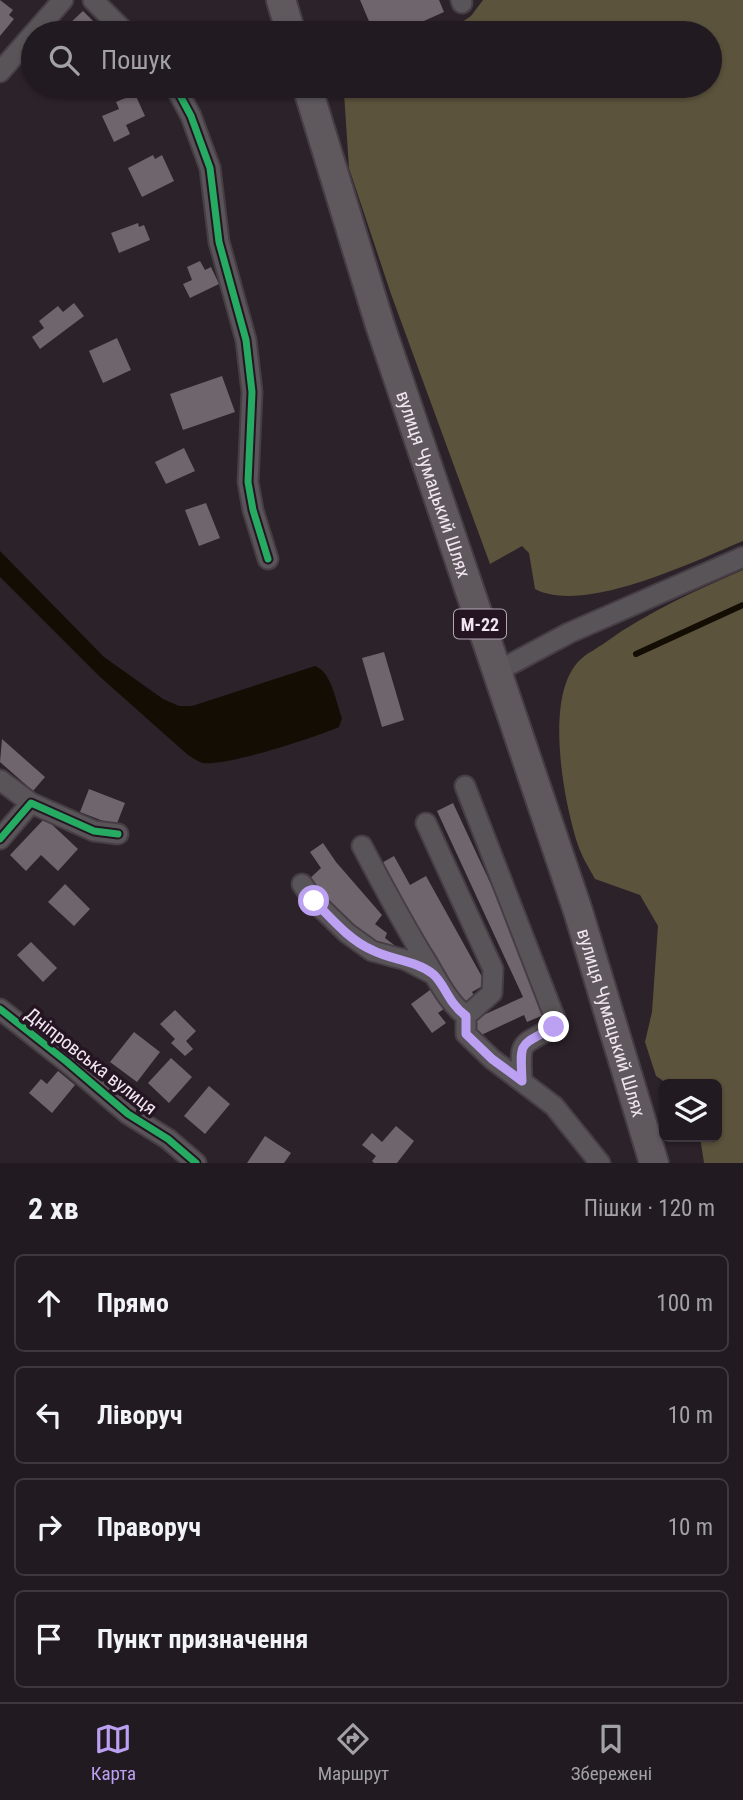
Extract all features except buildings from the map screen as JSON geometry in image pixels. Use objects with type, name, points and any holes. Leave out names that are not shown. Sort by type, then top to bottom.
[{"type":"highway","points":[[281,0],[287,21]]},
{"type":"highway","name":"вулиця Чумацький Шлях","points":[[311,98],[380,326],[578,911],[654,1163]]},
{"type":"street","points":[[44,21],[63,0]]},
{"type":"street","points":[[93,0],[114,21]]},
{"type":"street","points":[[0,72],[21,48]]},
{"type":"street","points":[[181,98],[210,168],[219,242],[246,340],[251,392],[248,482],[253,510],[268,559]]},
{"type":"street","points":[[496,672],[569,633],[743,557]]},
{"type":"street","points":[[0,780],[31,803],[94,831],[118,834]]},
{"type":"street","points":[[466,786],[556,1021],[554,1027],[523,1045],[522,1081]]},
{"type":"street","points":[[0,839],[31,803]]},
{"type":"street","points":[[426,823],[493,969],[492,993],[466,1016],[466,1034],[492,1059],[554,1106],[600,1163]]},
{"type":"street","points":[[362,846],[434,974],[456,1009],[466,1016]]},
{"type":"street","points":[[302,884],[314,901],[347,933],[372,951],[405,960],[434,974]]},
{"type":"street","name":"Дніпровська вулиця","points":[[0,1009],[128,1114],[168,1139],[196,1163]]},
{"type":"shaded area","points":[[483,0],[743,0],[743,541],[669,572],[610,591],[556,595],[535,589],[529,553],[522,546],[490,564],[391,294],[349,168],[344,98],[722,98],[722,21],[464,21]]},
{"type":"shaded area","points":[[0,551],[104,657],[163,699],[179,706],[192,706],[315,666],[326,675],[333,689],[342,718],[339,727],[250,756],[214,763],[199,762],[99,676],[0,577]]},
{"type":"shaded area","points":[[743,570],[743,1163],[704,1163],[701,1142],[722,1142],[722,1079],[660,1079],[656,1076],[645,1042],[652,1012],[658,926],[640,895],[595,879],[578,845],[567,803],[560,750],[562,698],[569,676],[580,660],[622,631],[690,594]]},
{"type":"waterway","points":[[636,654],[743,605]]},
{"type":"cycle path","points":[[181,98],[210,168],[219,242],[246,340],[252,392],[248,482],[253,510],[268,559]]},
{"type":"cycle path","points":[[0,839],[31,803],[94,831],[118,834]]},
{"type":"cycle path","points":[[0,1009],[128,1114],[168,1139],[196,1163]]},
{"type":"route","points":[[314,901],[347,933],[372,951],[405,960],[434,974],[456,1009],[466,1016],[466,1034],[492,1059],[522,1081],[523,1045],[554,1027]]}]
